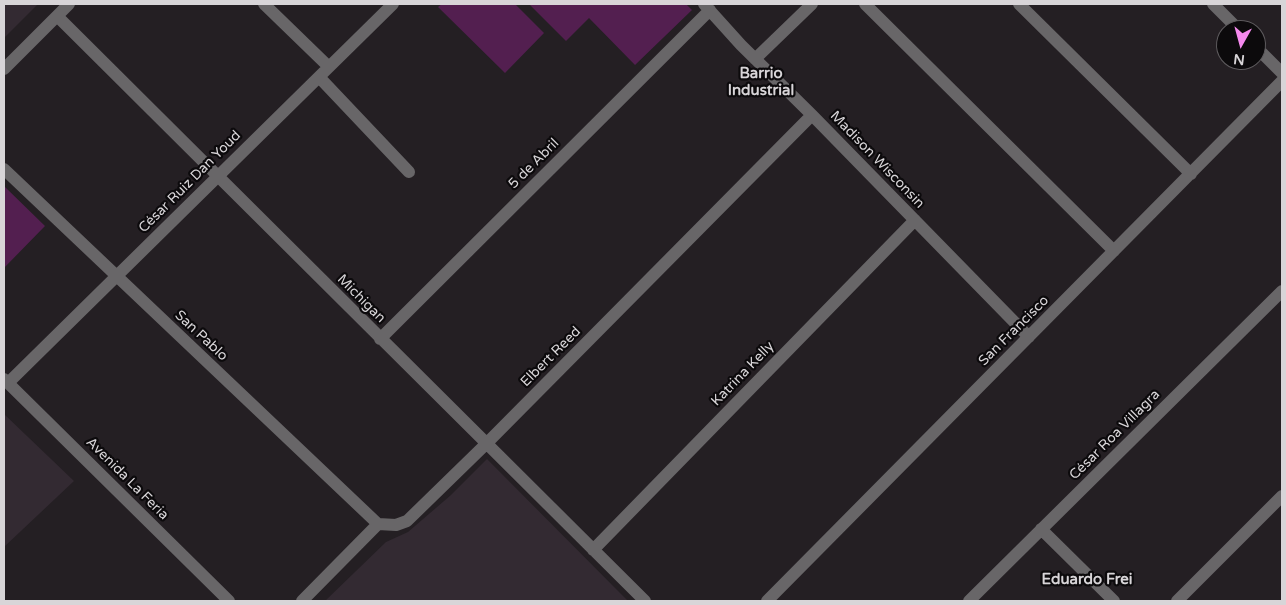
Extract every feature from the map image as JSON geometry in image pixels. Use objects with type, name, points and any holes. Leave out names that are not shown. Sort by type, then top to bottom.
[{"type":"street","points":[[4,69],[70,4]]},
{"type":"street","points":[[264,4],[329,67]]},
{"type":"street","name":"César Ruiz Dan Youd","points":[[6,381],[116,276],[393,4]]},
{"type":"street","points":[[755,59],[812,4]]},
{"type":"street","points":[[865,4],[1114,251]]},
{"type":"street","points":[[1019,4],[1191,174]]},
{"type":"street","points":[[1213,4],[1229,20]]},
{"type":"street","name":"Madison Wisconsin","points":[[707,7],[755,59],[1029,337]]},
{"type":"street","name":"5 de Abril","points":[[380,339],[707,7]]},
{"type":"street","name":"Michigan","points":[[57,16],[645,601]]},
{"type":"street","points":[[1266,57],[1282,73]]},
{"type":"street","points":[[319,77],[409,172]]},
{"type":"street","name":"San Francisco","points":[[767,601],[1282,81]]},
{"type":"street","name":"Elbert Reed","points":[[378,524],[396,526],[407,521],[486,444],[812,115]]},
{"type":"street","name":"San Pablo","points":[[4,169],[378,524]]},
{"type":"street","name":"Katrina Kelly","points":[[593,550],[914,220]]},
{"type":"street","name":"César Roa Villagra","points":[[969,601],[1282,291]]},
{"type":"street","name":"Avenida La Feria","points":[[6,381],[229,601]]},
{"type":"street","points":[[1177,601],[1282,496]]},
{"type":"street","points":[[302,601],[378,524]]},
{"type":"street","points":[[1041,528],[1114,601]]},
{"type":"shaded area","points":[[4,4],[38,4],[4,38]]},
{"type":"shaded area","points":[[442,4],[515,4],[544,33],[505,73],[438,7]]},
{"type":"shaded area","points":[[529,4],[686,4],[692,10],[635,65],[589,18],[566,41]]},
{"type":"shaded area","points":[[4,186],[45,226],[4,268]]},
{"type":"shaded area","points":[[4,414],[74,481],[4,547]]},
{"type":"shaded area","points":[[487,459],[628,601],[325,601],[386,542],[408,532],[451,495]]},
{"type":"district","name":"Barrio Industrial","points":[[761,82]]},
{"type":"district","name":"Eduardo Frei","points":[[1087,580]]}]
